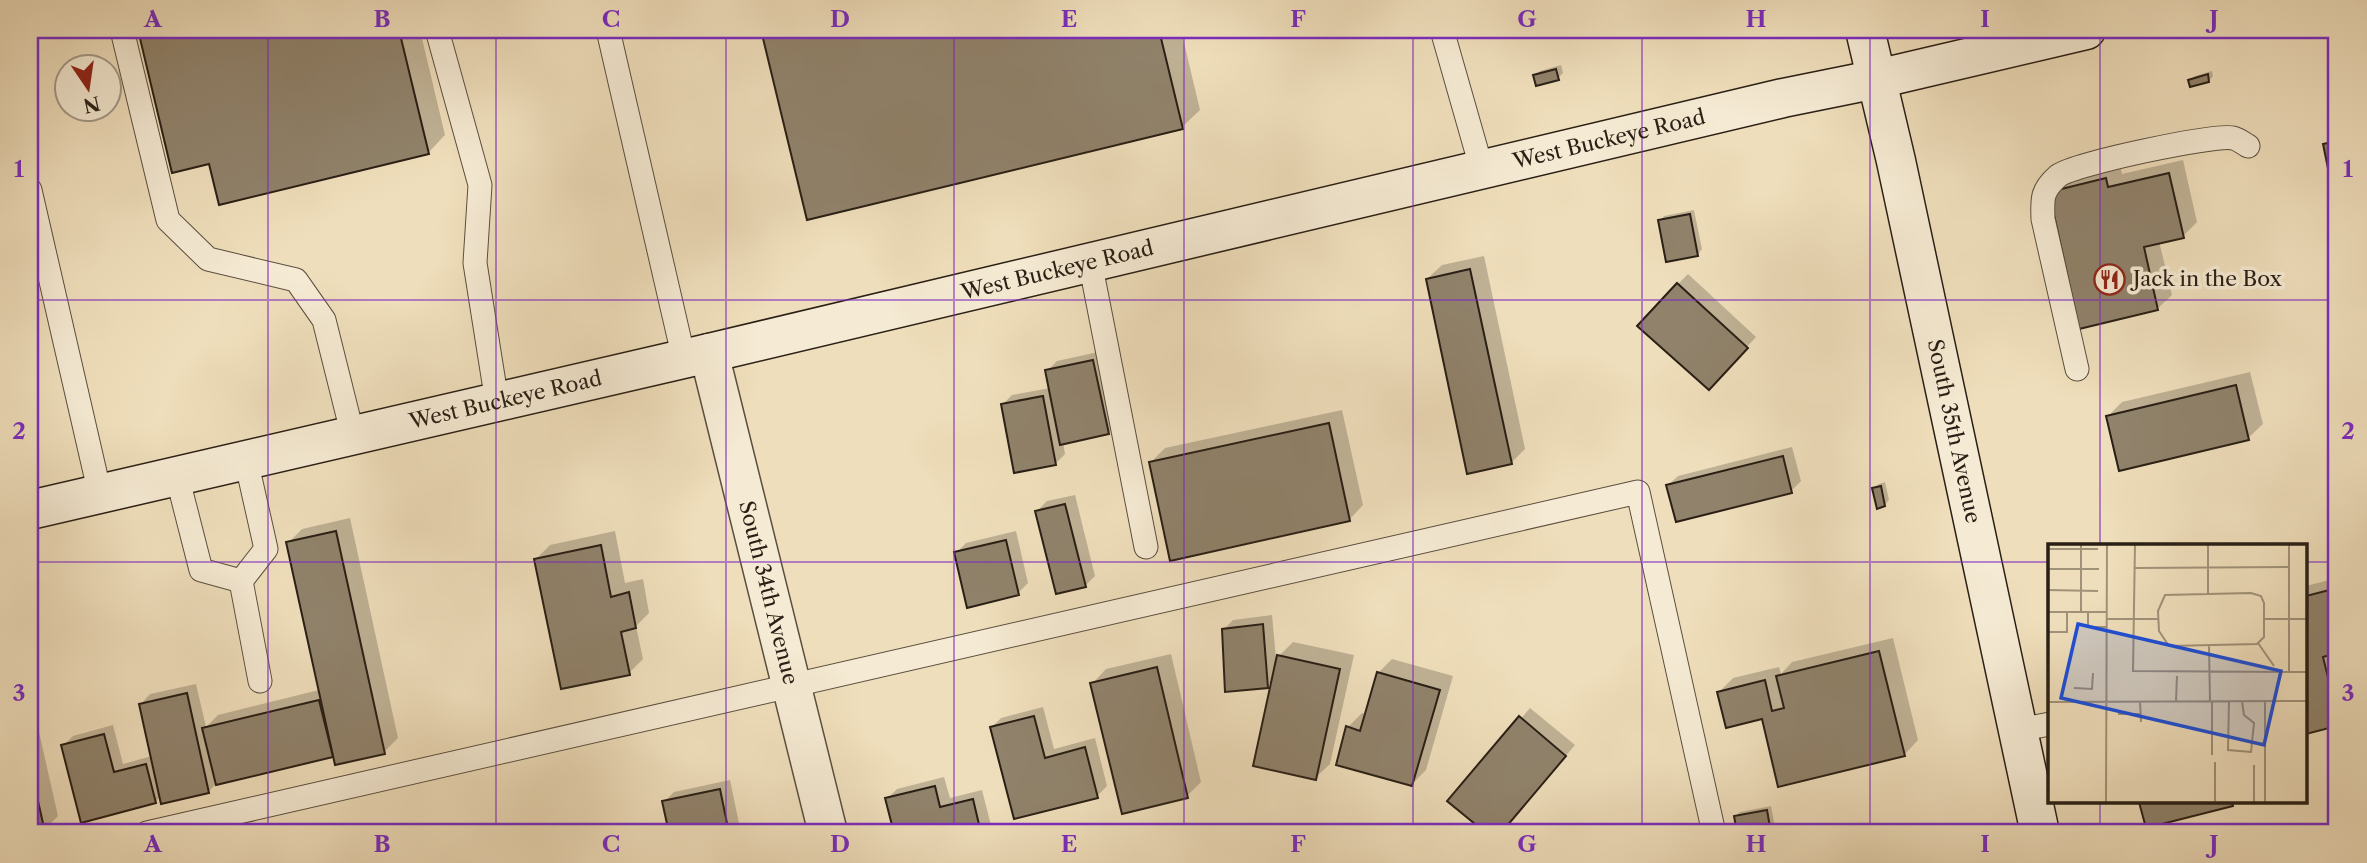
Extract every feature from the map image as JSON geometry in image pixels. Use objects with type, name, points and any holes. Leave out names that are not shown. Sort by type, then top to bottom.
[{"type":"main road","name":"South 35th Avenue","points":[[1865,30],[2034,727],[2040,833]]},
{"type":"main road","name":"West Buckeye Road","points":[[30,510],[697,356],[1783,98],[2086,30]]},
{"type":"main road","name":"South 34th Avenue","points":[[697,356],[791,685],[828,833]]},
{"type":"lane","points":[[122,30],[168,220],[208,259],[296,280],[324,320],[353,436]]},
{"type":"lane","points":[[438,30],[480,185],[475,263],[497,402]]},
{"type":"lane","points":[[608,30],[697,356]]},
{"type":"lane","points":[[1445,30],[1482,170]]},
{"type":"lane","points":[[2077,369],[2043,219],[2042,198],[2047,187],[2061,173],[2081,165],[2138,152],[2232,138],[2248,146]]},
{"type":"lane","points":[[30,190],[100,494]]},
{"type":"lane","points":[[1090,262],[1146,547]]},
{"type":"lane","points":[[246,460],[267,549],[241,581],[260,681]]},
{"type":"lane","points":[[177,476],[201,570],[241,581]]},
{"type":"lane","points":[[147,833],[1638,492],[1714,833]]},
{"type":"building","points":[[138,30],[399,30],[429,154],[219,205],[209,164],[172,173]]},
{"type":"building","points":[[761,30],[1159,30],[1183,129],[807,220]]},
{"type":"building","points":[[1556,69],[1559,80],[1536,86],[1533,75]]},
{"type":"building","points":[[2208,74],[2209,82],[2190,87],[2188,80]]},
{"type":"building","points":[[2337,141],[2337,212],[2323,144]]},
{"type":"building","name":"Jack in the Box","points":[[2169,173],[2184,238],[2144,247],[2158,310],[2079,329],[2049,192],[2106,178],[2108,187]]},
{"type":"building","points":[[1690,214],[1698,256],[1666,262],[1658,220]]},
{"type":"building","points":[[1470,269],[1512,464],[1467,474],[1426,279]]},
{"type":"building","points":[[1677,283],[1748,348],[1709,390],[1637,326]]},
{"type":"building","points":[[1093,360],[1109,434],[1060,445],[1045,370]]},
{"type":"building","points":[[2236,385],[2249,440],[2119,471],[2106,416]]},
{"type":"building","points":[[1043,396],[1056,465],[1014,473],[1001,404]]},
{"type":"building","points":[[1329,423],[1350,521],[1170,561],[1149,462]]},
{"type":"building","points":[[1783,456],[1792,493],[1676,522],[1666,485]]},
{"type":"building","points":[[1881,486],[1885,506],[1877,509],[1872,488]]},
{"type":"building","points":[[1065,504],[1086,587],[1056,594],[1035,511]]},
{"type":"building","points":[[336,531],[385,754],[335,765],[286,542]]},
{"type":"building","points":[[1006,540],[1019,595],[967,608],[954,552]]},
{"type":"building","points":[[601,545],[611,597],[629,592],[636,628],[621,632],[630,675],[561,689],[534,559]]},
{"type":"building","points":[[2337,588],[2337,653],[2323,657],[2337,714],[2337,726],[2308,733],[2308,595]]},
{"type":"building","points":[[1263,624],[1268,688],[1225,692],[1222,629]]},
{"type":"building","points":[[1879,651],[1905,756],[1778,787],[1762,719],[1726,728],[1717,692],[1765,680],[1772,711],[1784,708],[1776,676]]},
{"type":"building","points":[[1277,655],[1340,669],[1316,780],[1253,766]]},
{"type":"building","points":[[1157,667],[1188,798],[1122,814],[1090,683]]},
{"type":"building","points":[[1377,672],[1440,690],[1412,786],[1336,765],[1346,726],[1360,731]]},
{"type":"building","points":[[187,693],[209,793],[161,804],[139,704]]},
{"type":"building","points":[[319,700],[333,757],[216,785],[202,728]]},
{"type":"building","points":[[1034,716],[1045,758],[1085,747],[1098,798],[1014,819],[990,727]]},
{"type":"building","points":[[1519,716],[1566,756],[1501,833],[1486,833],[1447,801]]},
{"type":"building","points":[[104,734],[114,772],[146,764],[156,803],[81,823],[61,745]]},
{"type":"building","points":[[2337,742],[2337,786],[2328,744]]},
{"type":"building","points":[[30,766],[45,832],[30,833]]},
{"type":"building","points":[[935,786],[940,807],[973,799],[981,833],[894,833],[885,798]]},
{"type":"building","points":[[720,789],[729,833],[669,833],[662,801]]},
{"type":"building","points":[[2140,804],[2232,804],[2233,806],[2146,828]]},
{"type":"building","points":[[1767,810],[1771,833],[1737,833],[1734,816]]},
{"type":"place","name":"Jack in the Box","points":[[2110,279]]}]
